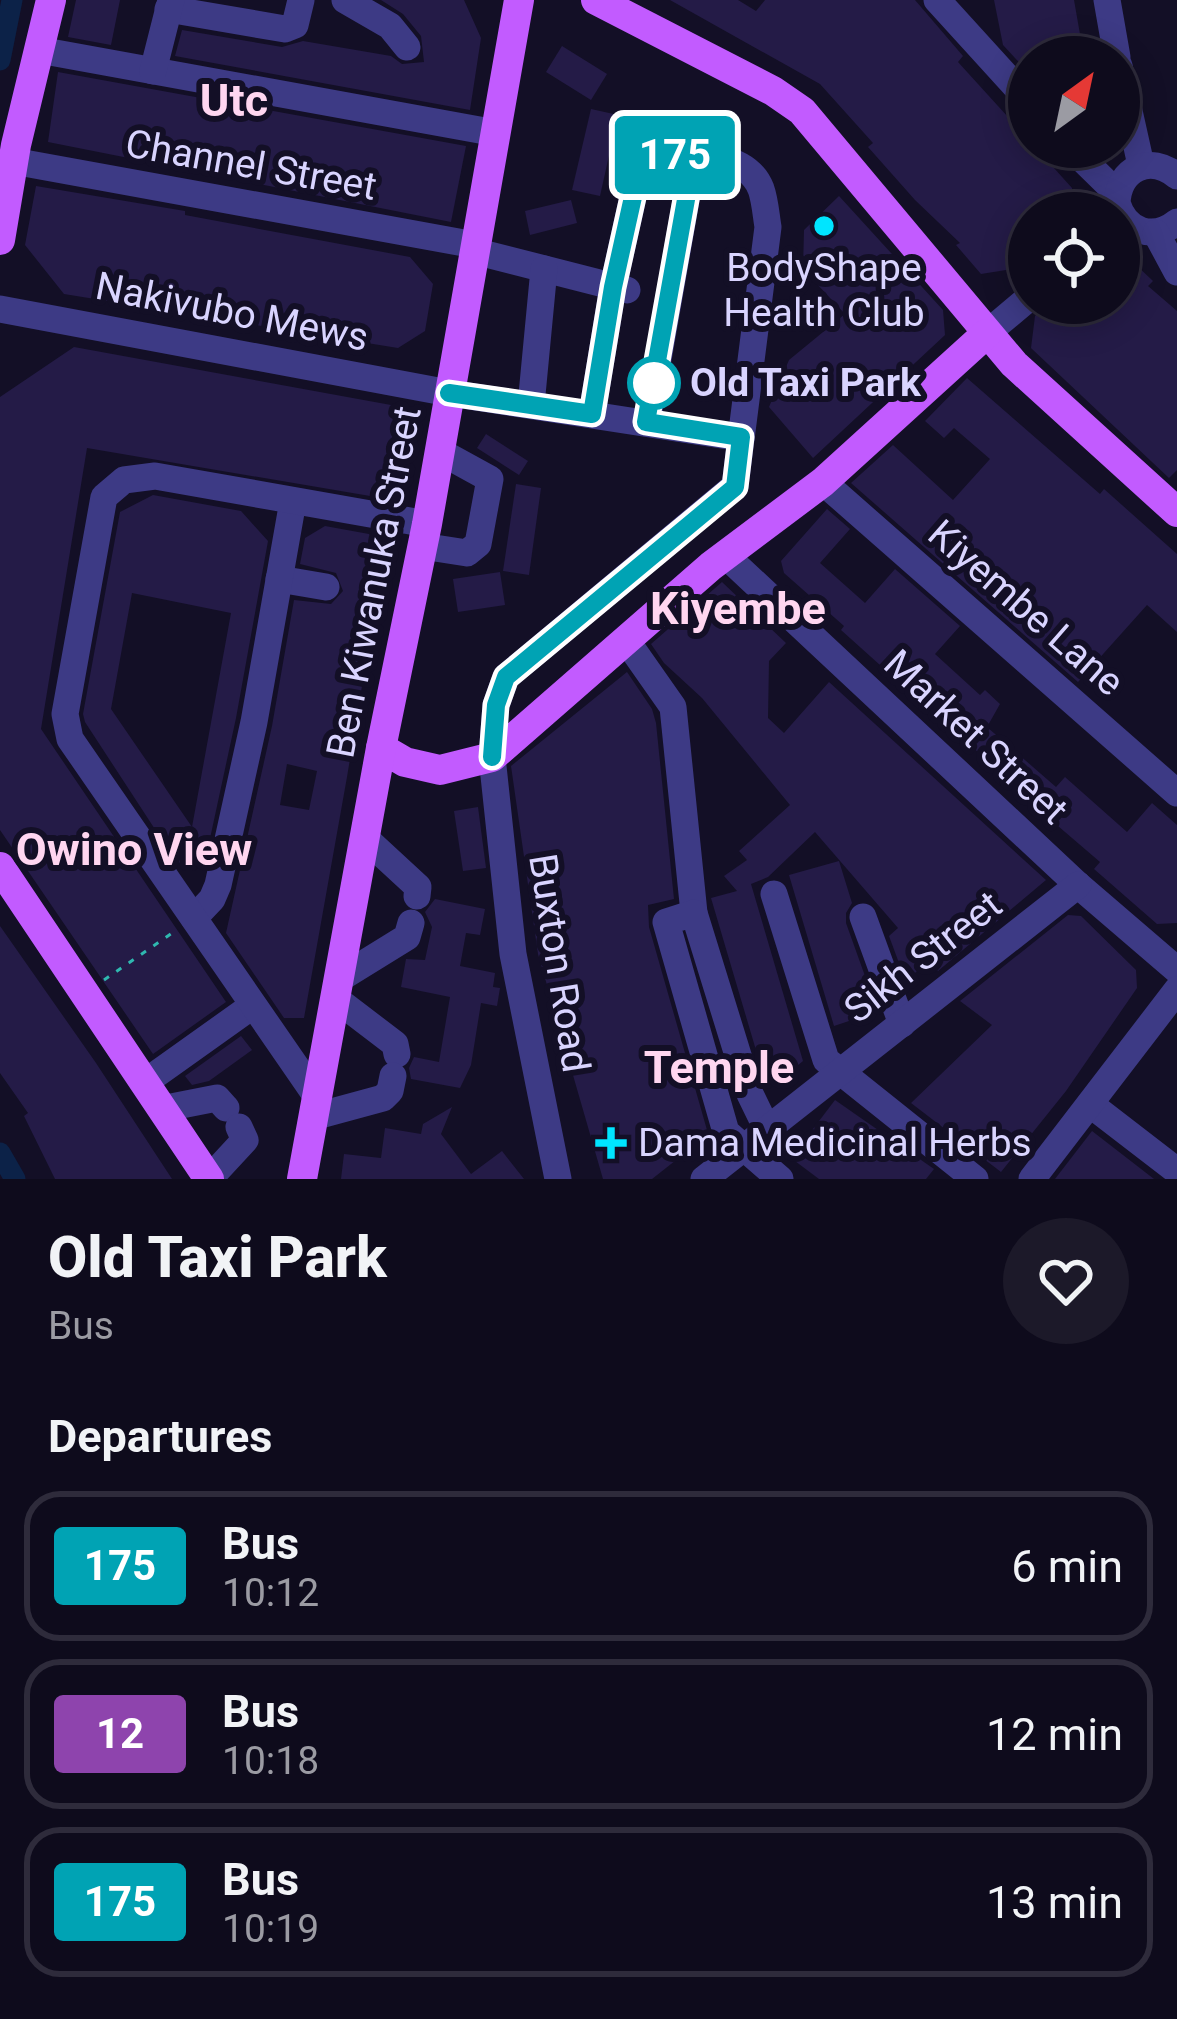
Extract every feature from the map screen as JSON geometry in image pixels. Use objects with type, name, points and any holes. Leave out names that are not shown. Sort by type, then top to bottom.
[{"type":"main road","points":[[0,239],[10,150],[51,0]]},
{"type":"main road","name":"Ben Kiwanuka Street","points":[[302,1176],[424,535],[519,0]]},
{"type":"main road","points":[[596,0],[773,91],[802,111],[986,334],[1177,512]]},
{"type":"main road","points":[[381,748],[405,762],[440,770],[492,757],[725,555],[823,482],[986,334]]},
{"type":"main road","points":[[0,868],[209,1179]]},
{"type":"street","points":[[153,70],[170,4],[285,28],[295,25],[301,0]]},
{"type":"street","points":[[345,0],[390,26],[407,46]]},
{"type":"street","points":[[937,0],[1008,78]]},
{"type":"street","points":[[1106,0],[1113,36]]},
{"type":"street","points":[[39,50],[496,133]]},
{"type":"street","name":"Channel Street","points":[[10,150],[474,248],[621,289]]},
{"type":"street","points":[[592,414],[621,289],[641,161],[647,155],[694,155],[646,422]]},
{"type":"street","name":"Buxton Road","points":[[558,1179],[513,954],[492,757],[496,705],[506,677],[735,487],[768,227],[760,187],[749,171],[739,163],[694,155]]},
{"type":"street","points":[[1140,161],[1141,166]]},
{"type":"street","points":[[1123,192],[1125,176],[1141,166],[1160,165],[1177,174]]},
{"type":"street","points":[[1086,168],[1104,192]]},
{"type":"street","points":[[1167,227],[1177,272]]},
{"type":"street","points":[[531,405],[544,269]]},
{"type":"street","name":"Nakivubo Mews","points":[[0,309],[449,393],[741,437]]},
{"type":"street","points":[[986,334],[1008,316]]},
{"type":"street","points":[[366,839],[418,887],[414,909],[407,937],[337,989],[395,1044],[395,1065],[390,1091],[383,1098],[315,1107],[194,918],[70,740],[65,714],[104,497],[124,480],[155,476],[292,501],[424,535],[467,553],[478,544],[490,479],[439,451]]},
{"type":"street","name":"Kiyembe Lane","points":[[823,482],[1177,793]]},
{"type":"street","points":[[194,918],[212,899],[218,884],[254,722],[292,501]]},
{"type":"street","name":"Market Street","points":[[725,555],[1078,885],[1177,970]]},
{"type":"street","points":[[279,579],[326,587]]},
{"type":"street","points":[[626,640],[673,707],[694,913],[750,1094],[767,1130]]},
{"type":"street","name":"Sikh Street","points":[[704,1179],[1078,885]]},
{"type":"street","points":[[774,894],[826,1060],[975,1179]]},
{"type":"street","points":[[694,913],[666,922],[726,1132],[780,1179]]},
{"type":"street","points":[[863,917],[902,1024]]},
{"type":"street","points":[[1032,1179],[1177,990]]},
{"type":"street","points":[[144,1083],[252,1006]]},
{"type":"street","points":[[161,1109],[215,1098],[232,1117],[245,1140],[209,1179]]},
{"type":"street","points":[[1090,1104],[1177,1171]]},
{"type":"path","points":[[83,995],[194,918]]},
{"type":"building","points":[[76,0],[120,0],[111,45],[68,37]]},
{"type":"building","points":[[381,0],[464,0],[481,38],[470,110],[175,56],[182,30],[282,47],[303,41],[391,56],[402,64],[424,62],[421,36],[403,14]]},
{"type":"building","points":[[670,0],[738,0],[756,11],[765,0],[915,0],[963,56],[958,62],[1008,117],[1008,168],[1054,168],[1072,192],[1008,192],[1008,268],[981,274],[956,245],[960,243],[868,147],[873,143],[820,84]]},
{"type":"building","points":[[994,0],[1074,0],[1080,36],[1008,36],[1008,50]]},
{"type":"building","points":[[562,46],[607,74],[591,100],[546,72]]},
{"type":"building","points":[[58,72],[466,146],[451,222],[48,142]]},
{"type":"building","points":[[591,109],[618,115],[600,196],[572,190]]},
{"type":"building","points":[[36,186],[410,257],[433,284],[425,331],[398,348],[64,294],[25,245]]},
{"type":"building","points":[[839,196],[943,310],[945,335],[813,458],[769,407],[789,360],[845,314],[803,269],[804,230]]},
{"type":"building","points":[[571,200],[577,223],[530,235],[525,211]]},
{"type":"building","points":[[1140,269],[1153,281],[1148,286],[1177,311],[1177,470],[1169,478],[1031,348],[1034,324],[1140,324]]},
{"type":"building","points":[[74,347],[391,405],[413,431],[406,474],[376,497],[87,448],[41,729],[226,1002],[153,1054],[0,830],[0,397]]},
{"type":"building","points":[[967,378],[1177,554],[1177,632],[1147,605],[1078,682],[851,483],[893,445],[953,500],[990,459],[954,428],[944,438],[925,421]]},
{"type":"building","points":[[486,434],[528,461],[519,475],[477,448]]},
{"type":"building","points":[[516,484],[541,488],[529,575],[503,571]]},
{"type":"building","points":[[153,495],[241,511],[268,541],[206,857],[177,863],[83,714],[120,512]],"holes":[[[132,593],[231,613],[192,827],[111,709]]]},
{"type":"building","points":[[827,509],[850,529],[820,563],[865,603],[895,569],[960,626],[935,654],[980,695],[985,690],[1000,704],[987,727],[1056,787],[1065,777],[1127,832],[1152,803],[1177,825],[1177,923],[1157,924],[1094,869],[1100,862],[1037,808],[1041,804],[908,694],[841,630],[844,626],[784,573],[781,561]]},
{"type":"building","points":[[325,526],[369,534],[390,564],[381,606],[373,604],[304,1018],[284,1018],[226,933],[272,726],[294,600],[331,604],[343,591],[336,573],[300,564],[305,538]],"holes":[[[287,764],[317,771],[309,810],[280,805]]]},
{"type":"building","points":[[500,572],[505,605],[458,612],[453,579]]},
{"type":"building","points":[[722,582],[786,643],[769,661],[768,718],[784,733],[829,682],[1046,880],[938,971],[928,960],[906,982],[889,936],[898,928],[815,832],[768,877],[751,884],[803,1061],[779,1081],[766,1084],[711,898],[737,891],[724,876],[747,860],[739,851],[790,805],[651,644]]},
{"type":"building","points":[[627,672],[656,723],[674,899],[648,905],[649,927],[707,1130],[681,1137],[685,1153],[652,1179],[603,1179],[538,954],[511,766]]},
{"type":"building","points":[[478,807],[486,868],[463,871],[454,811]]},
{"type":"building","points":[[839,861],[852,903],[846,923],[875,1004],[834,1026],[789,875]]},
{"type":"building","points":[[435,899],[485,909],[480,935],[466,933],[460,966],[495,973],[493,987],[500,988],[497,1006],[481,1003],[471,1065],[460,1088],[411,1079],[409,1068],[414,1057],[439,1062],[450,997],[401,987],[406,959],[425,960],[432,927],[425,912]]},
{"type":"building","points":[[1068,915],[1081,916],[1136,970],[1137,988],[1066,1091],[1001,1172],[911,1103],[992,1025],[960,1001]]},
{"type":"building","points":[[0,926],[172,1179],[55,1179],[24,1116],[28,1113],[0,1073]]},
{"type":"building","points":[[241,1036],[252,1050],[209,1081],[192,1085],[185,1076]]},
{"type":"building","points":[[835,1100],[934,1169],[926,1179],[819,1179],[791,1158]]},
{"type":"building","points":[[452,1107],[441,1134],[471,1174],[502,1151],[524,1179],[341,1179],[344,1154],[381,1158],[385,1128],[421,1134],[423,1124]]},
{"type":"building","points":[[1092,1131],[1154,1179],[1055,1179]]},
{"type":"waterway","points":[[0,60],[12,0]]},
{"type":"waterway","points":[[0,1153],[15,1179]]},
{"type":"bus line","name":"175","points":[[449,393],[592,414],[641,161],[647,155],[694,155],[646,422],[741,437],[735,487],[506,677],[496,705],[492,757]]},
{"type":"place","name":"BodyShape Health Club","points":[[824,226]]},
{"type":"place","name":"Old Taxi Park","points":[[654,383]]},
{"type":"place","name":"Dama Medicinal Herbs","points":[[611,1143]]},
{"type":"district","name":"Utc","points":[[234,100]]},
{"type":"district","name":"Kiyembe","points":[[738,608]]},
{"type":"district","name":"Owino View","points":[[134,849]]},
{"type":"district","name":"Temple","points":[[719,1067]]}]
